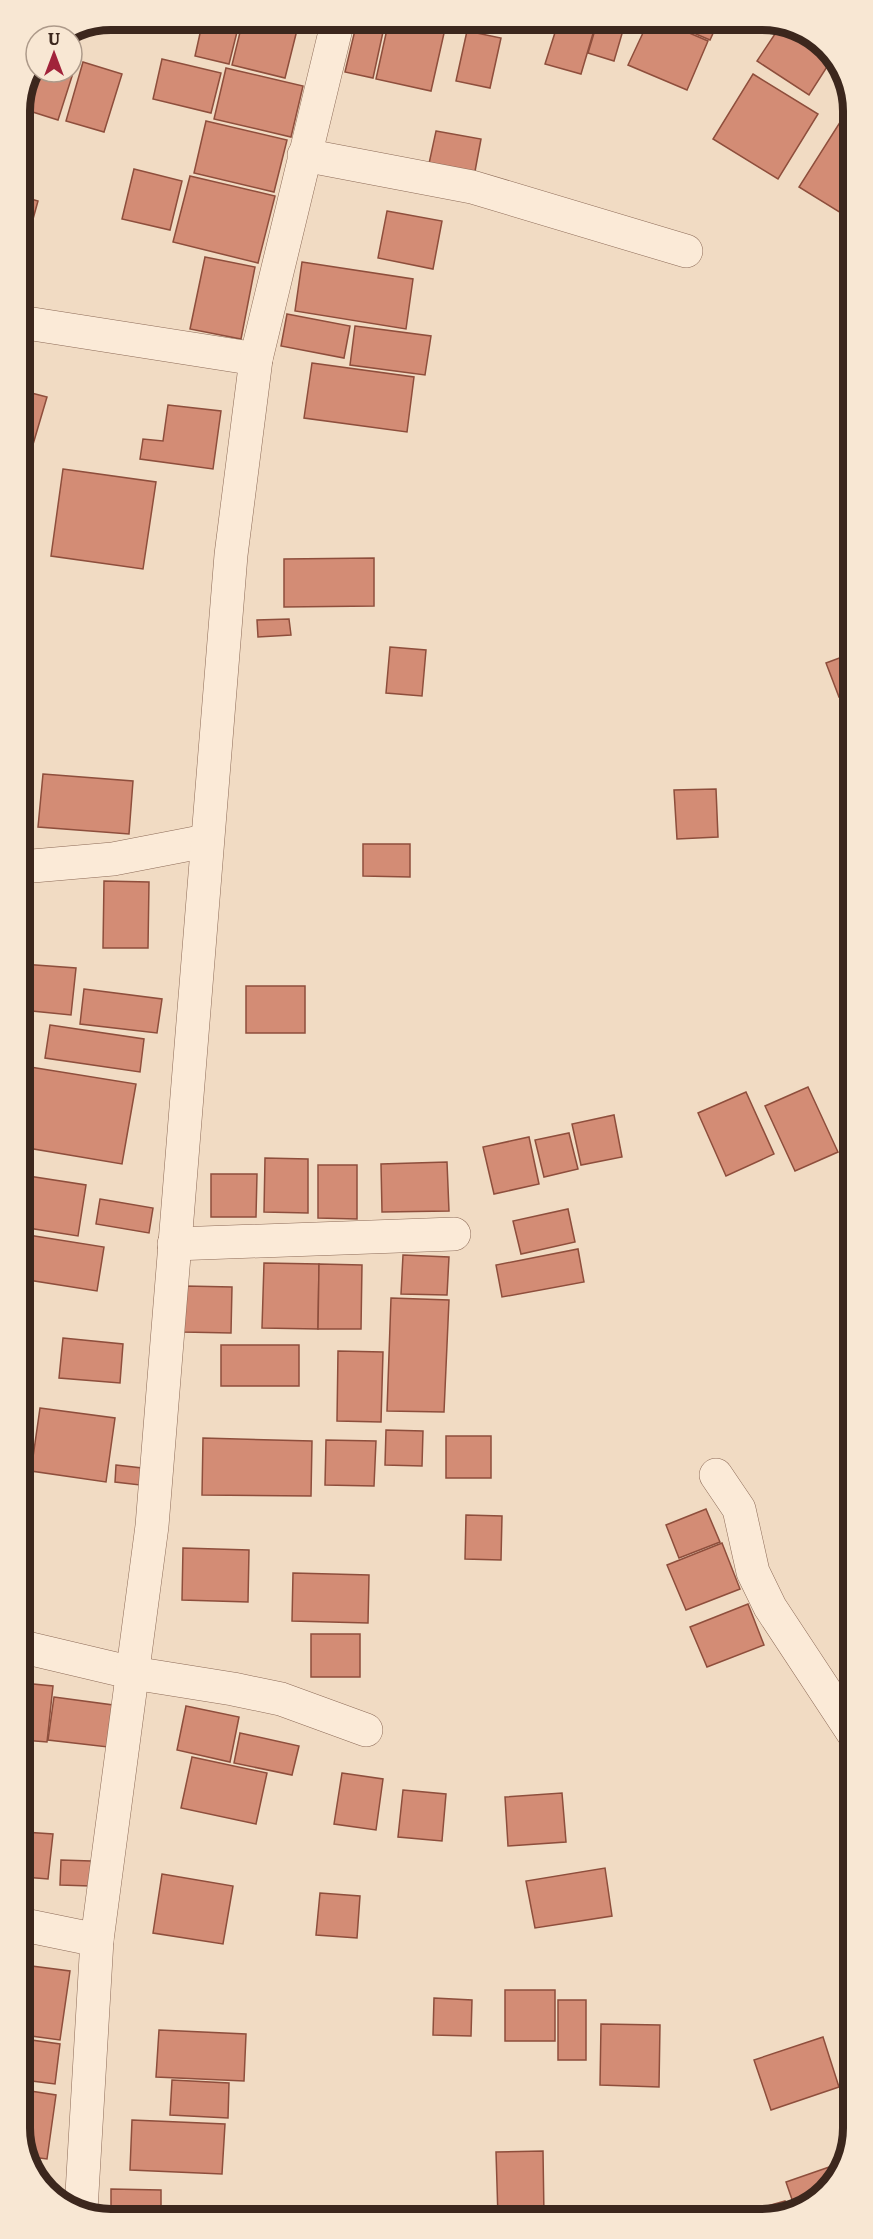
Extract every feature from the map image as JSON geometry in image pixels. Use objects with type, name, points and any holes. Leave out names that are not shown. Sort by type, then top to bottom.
[{"type":"street","points":[[74,2199],[97,1940],[152,1526],[231,555],[256,359],[335,30]]},
{"type":"street","points":[[304,155],[472,186],[686,251]]},
{"type":"street","points":[[30,324],[256,359]]},
{"type":"street","points":[[30,866],[113,859],[206,842]]},
{"type":"street","points":[[174,1244],[454,1234]]},
{"type":"street","points":[[716,1475],[739,1509],[753,1572],[770,1607],[843,1718]]},
{"type":"street","points":[[30,1649],[133,1673],[281,1699],[366,1730]]},
{"type":"street","points":[[30,1926],[97,1940]]},
{"type":"building","points":[[201,30],[238,30],[229,64],[195,56]]},
{"type":"building","points":[[241,30],[297,30],[285,78],[232,65]]},
{"type":"building","points":[[355,30],[383,32],[373,78],[345,72]]},
{"type":"building","points":[[387,30],[445,30],[431,91],[376,79]]},
{"type":"building","points":[[556,30],[594,30],[581,74],[545,64]]},
{"type":"building","points":[[595,30],[623,30],[614,61],[588,53]]},
{"type":"building","points":[[644,30],[682,30],[708,41],[687,90],[628,65]]},
{"type":"building","points":[[686,30],[714,30],[710,40]]},
{"type":"building","points":[[467,31],[501,38],[490,88],[456,81]]},
{"type":"building","points":[[777,32],[798,38],[819,54],[828,65],[809,95],[757,61]]},
{"type":"building","points":[[162,59],[221,73],[211,113],[153,99]]},
{"type":"building","points":[[84,62],[122,74],[104,132],[66,121],[77,84],[84,84]]},
{"type":"building","points":[[226,68],[303,86],[291,137],[214,119]]},
{"type":"building","points":[[753,74],[818,114],[778,179],[713,139]]},
{"type":"building","points":[[35,84],[70,84],[58,120],[30,111]]},
{"type":"building","points":[[843,117],[843,214],[799,187]]},
{"type":"building","points":[[206,121],[287,140],[274,192],[194,173]]},
{"type":"building","points":[[436,131],[481,139],[473,182],[427,173]]},
{"type":"building","points":[[134,169],[182,181],[170,230],[122,219]]},
{"type":"building","points":[[190,176],[275,196],[258,263],[173,242]]},
{"type":"building","points":[[30,199],[38,201],[30,230]]},
{"type":"building","points":[[387,211],[442,221],[433,269],[378,258]]},
{"type":"building","points":[[205,257],[255,267],[241,339],[190,329]]},
{"type":"building","points":[[302,262],[413,279],[406,329],[295,311]]},
{"type":"building","points":[[287,314],[350,326],[344,358],[281,346]]},
{"type":"building","points":[[355,326],[431,336],[425,375],[350,365]]},
{"type":"building","points":[[312,363],[414,377],[407,432],[304,418]]},
{"type":"building","points":[[30,393],[47,397],[30,455]]},
{"type":"building","points":[[168,405],[221,411],[213,469],[140,459],[143,439],[163,441]]},
{"type":"building","points":[[63,469],[156,482],[143,569],[51,556]]},
{"type":"building","points":[[374,558],[374,606],[284,607],[284,559]]},
{"type":"building","points":[[289,619],[291,635],[258,637],[257,620]]},
{"type":"building","points":[[390,647],[426,650],[422,696],[386,693]]},
{"type":"building","points":[[843,657],[843,696],[839,697],[826,663]]},
{"type":"building","points":[[43,774],[133,781],[129,834],[38,827]]},
{"type":"building","points":[[716,789],[718,837],[677,839],[674,790]]},
{"type":"building","points":[[363,844],[410,844],[410,877],[363,876]]},
{"type":"building","points":[[104,881],[149,882],[148,948],[103,948]]},
{"type":"building","points":[[30,965],[76,968],[71,1015],[30,1011]]},
{"type":"building","points":[[246,986],[305,986],[305,1033],[246,1033]]},
{"type":"building","points":[[84,989],[162,999],[157,1033],[80,1024]]},
{"type":"building","points":[[50,1025],[144,1039],[140,1072],[45,1058]]},
{"type":"building","points":[[30,1067],[136,1084],[122,1164],[30,1148]]},
{"type":"building","points":[[808,1087],[838,1152],[795,1171],[765,1106]]},
{"type":"building","points":[[746,1092],[774,1154],[726,1176],[698,1113]]},
{"type":"building","points":[[614,1115],[622,1157],[581,1165],[572,1124]]},
{"type":"building","points":[[569,1133],[578,1169],[544,1177],[535,1140]]},
{"type":"building","points":[[529,1137],[539,1184],[494,1194],[483,1147]]},
{"type":"building","points":[[265,1158],[308,1159],[308,1213],[264,1212]]},
{"type":"building","points":[[447,1162],[449,1211],[382,1212],[381,1164]]},
{"type":"building","points":[[318,1165],[357,1165],[357,1219],[318,1218]]},
{"type":"building","points":[[211,1174],[257,1174],[256,1217],[211,1217]]},
{"type":"building","points":[[30,1176],[86,1185],[78,1236],[30,1228]]},
{"type":"building","points":[[100,1199],[153,1208],[149,1233],[96,1224]]},
{"type":"building","points":[[568,1209],[575,1242],[521,1254],[513,1221]]},
{"type":"building","points":[[30,1235],[104,1247],[97,1291],[30,1280]]},
{"type":"building","points":[[578,1249],[584,1282],[502,1297],[496,1265]]},
{"type":"building","points":[[403,1255],[449,1257],[447,1295],[401,1294]]},
{"type":"building","points":[[264,1263],[319,1264],[318,1329],[262,1328]]},
{"type":"building","points":[[319,1264],[362,1265],[361,1329],[318,1329]]},
{"type":"building","points":[[185,1286],[232,1287],[231,1333],[183,1332]]},
{"type":"building","points":[[391,1298],[449,1300],[444,1412],[387,1411]]},
{"type":"building","points":[[63,1338],[123,1344],[120,1383],[59,1378]]},
{"type":"building","points":[[221,1345],[299,1345],[299,1386],[221,1386]]},
{"type":"building","points":[[338,1351],[383,1352],[381,1422],[337,1421]]},
{"type":"building","points":[[40,1408],[115,1418],[106,1482],[31,1471]]},
{"type":"building","points":[[386,1430],[423,1431],[422,1466],[385,1465]]},
{"type":"building","points":[[446,1436],[491,1436],[491,1478],[446,1478]]},
{"type":"building","points":[[203,1438],[312,1441],[311,1496],[202,1495]]},
{"type":"building","points":[[326,1440],[376,1441],[374,1486],[325,1485]]},
{"type":"building","points":[[116,1465],[142,1468],[140,1485],[115,1482]]},
{"type":"building","points":[[706,1509],[720,1542],[679,1558],[666,1525]]},
{"type":"building","points":[[466,1515],[502,1516],[501,1560],[465,1559]]},
{"type":"building","points":[[722,1543],[740,1589],[686,1610],[667,1565]]},
{"type":"building","points":[[183,1548],[249,1550],[248,1602],[182,1600]]},
{"type":"building","points":[[293,1573],[369,1575],[368,1623],[292,1621]]},
{"type":"building","points":[[748,1604],[764,1645],[707,1667],[690,1627]]},
{"type":"building","points":[[311,1634],[360,1634],[360,1677],[311,1677]]},
{"type":"building","points":[[30,1684],[53,1686],[47,1742],[30,1741]]},
{"type":"building","points":[[54,1697],[113,1705],[108,1747],[48,1740]]},
{"type":"building","points":[[186,1706],[239,1717],[230,1762],[177,1750]]},
{"type":"building","points":[[240,1733],[299,1746],[292,1775],[234,1763]]},
{"type":"building","points":[[192,1757],[267,1773],[256,1824],[181,1808]]},
{"type":"building","points":[[342,1773],[383,1779],[376,1830],[334,1824]]},
{"type":"building","points":[[403,1790],[446,1794],[442,1841],[398,1837]]},
{"type":"building","points":[[562,1793],[566,1842],[508,1846],[505,1797]]},
{"type":"building","points":[[30,1832],[53,1834],[48,1879],[30,1878]]},
{"type":"building","points":[[61,1860],[91,1861],[90,1886],[60,1885]]},
{"type":"building","points":[[605,1868],[612,1916],[535,1928],[526,1881]]},
{"type":"building","points":[[162,1874],[233,1886],[223,1944],[153,1933]]},
{"type":"building","points":[[320,1893],[360,1896],[357,1938],[316,1935]]},
{"type":"building","points":[[30,1966],[70,1971],[60,2040],[30,2036]]},
{"type":"building","points":[[505,1990],[555,1990],[555,2041],[505,2041]]},
{"type":"building","points":[[434,1998],[472,2000],[471,2036],[433,2035]]},
{"type":"building","points":[[558,2000],[586,2000],[586,2060],[558,2060]]},
{"type":"building","points":[[601,2024],[660,2025],[659,2087],[600,2085]]},
{"type":"building","points":[[159,2030],[246,2034],[244,2081],[156,2077]]},
{"type":"building","points":[[823,2037],[839,2087],[771,2110],[754,2060]]},
{"type":"building","points":[[30,2040],[60,2044],[55,2084],[30,2081]]},
{"type":"building","points":[[172,2080],[229,2083],[228,2118],[170,2115]]},
{"type":"building","points":[[30,2091],[56,2095],[47,2159],[35,2157],[34,2154],[30,2128]]},
{"type":"building","points":[[132,2120],[225,2124],[222,2174],[130,2170]]},
{"type":"building","points":[[543,2151],[544,2209],[498,2209],[496,2152]]},
{"type":"building","points":[[833,2166],[819,2185],[793,2203],[786,2182]]},
{"type":"building","points":[[111,2189],[161,2190],[161,2209],[111,2209]]},
{"type":"building","points":[[785,2201],[786,2205],[762,2209],[757,2209]]}]
